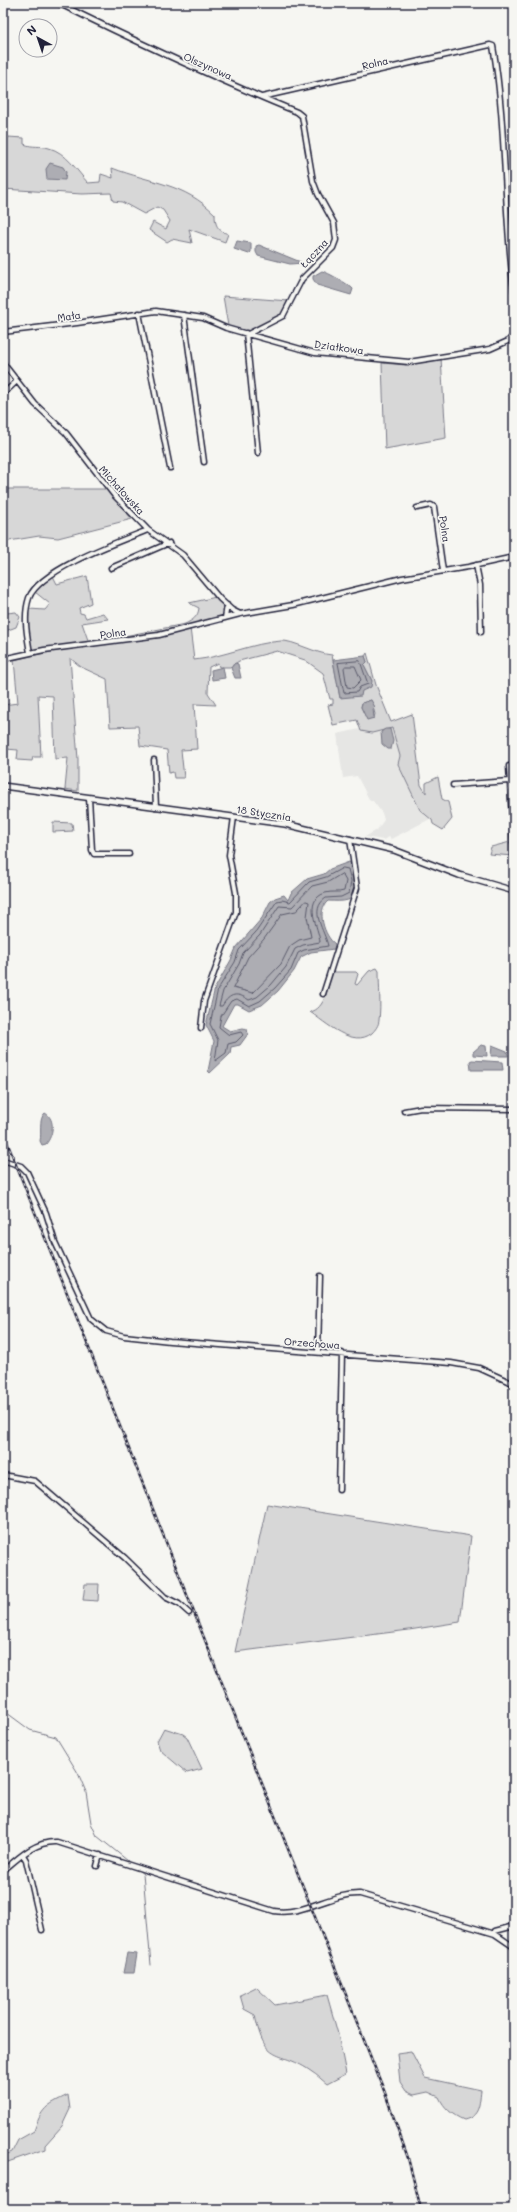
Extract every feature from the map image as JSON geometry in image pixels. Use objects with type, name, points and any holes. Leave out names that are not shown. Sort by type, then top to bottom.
[{"type":"street","name":"Olszynowa","points":[[58,3],[110,27],[180,63],[297,112],[302,116]]},
{"type":"street","name":"Rolna","points":[[261,97],[490,45],[493,46],[500,87],[510,257],[514,291]]},
{"type":"street","name":"Łączna","points":[[247,334],[283,316],[302,279],[333,248],[336,240],[334,223],[318,194],[313,181],[302,116]]},
{"type":"street","name":"Działkowa","points":[[138,313],[156,311],[203,318],[247,334],[327,355],[400,362],[490,348],[513,337]]},
{"type":"street","points":[[138,313],[170,468]]},
{"type":"street","name":"Mała","points":[[3,332],[70,324],[138,313]]},
{"type":"street","points":[[184,315],[204,462]]},
{"type":"street","points":[[247,334],[258,453]]},
{"type":"street","name":"Michałowska","points":[[3,363],[35,404],[66,433],[105,484],[148,530],[183,554],[227,606],[240,614]]},
{"type":"street","points":[[3,394],[17,381]]},
{"type":"street","name":"Polna","points":[[417,508],[431,505],[434,506],[443,571]]},
{"type":"street","points":[[30,653],[25,623],[29,597],[38,586],[57,570],[148,530]]},
{"type":"street","points":[[111,568],[169,543]]},
{"type":"street","name":"Polna","points":[[3,659],[30,653],[159,634],[240,614],[293,605],[402,578],[476,565],[514,556]]},
{"type":"street","points":[[476,565],[480,586],[481,632]]},
{"type":"street","points":[[225,618],[227,606]]},
{"type":"street","points":[[154,760],[156,807]]},
{"type":"street","points":[[509,766],[514,855]]},
{"type":"street","points":[[453,785],[509,781]]},
{"type":"street","name":"18 Stycznia","points":[[3,786],[285,824],[394,850],[459,875],[514,891]]},
{"type":"street","points":[[89,798],[92,850],[94,854],[129,854]]},
{"type":"street","points":[[202,1028],[204,1001],[236,912],[236,893],[229,855],[234,817]]},
{"type":"street","points":[[323,994],[357,888],[350,839]]},
{"type":"street","points":[[404,1111],[421,1108],[514,1109]]},
{"type":"street","name":"Orzechowa","points":[[3,1160],[21,1166],[27,1172],[46,1213],[55,1242],[91,1320],[106,1331],[124,1336],[170,1341],[342,1353],[451,1363],[479,1368],[514,1384]]},
{"type":"street","points":[[318,1352],[320,1276]]},
{"type":"street","points":[[339,1490],[342,1353]]},
{"type":"street","points":[[3,1475],[35,1481],[125,1558],[165,1597],[179,1604],[189,1613]]},
{"type":"street","points":[[3,1871],[23,1855],[42,1843],[50,1842],[66,1844],[274,1911],[287,1913],[347,1894],[360,1894],[495,1934],[514,1947]]},
{"type":"street","points":[[23,1855],[26,1860],[42,1930]]},
{"type":"street","points":[[97,1866],[100,1855]]},
{"type":"street","points":[[495,1934],[495,1931],[514,1926]]},
{"type":"shaded area","points":[[8,137],[24,138],[24,144],[46,147],[61,153],[88,183],[100,182],[101,174],[113,178],[112,168],[179,190],[203,204],[215,214],[217,227],[221,231],[228,234],[225,242],[189,229],[192,243],[172,239],[167,242],[149,230],[153,222],[166,229],[170,221],[163,210],[157,207],[144,214],[122,202],[113,201],[111,193],[82,194],[3,189],[3,184],[5,184],[3,148],[6,148]]},
{"type":"shaded area","points":[[223,296],[289,301],[282,315],[248,332],[228,326]]},
{"type":"shaded area","points":[[441,358],[446,438],[385,449],[382,363],[406,365]]},
{"type":"shaded area","points":[[3,489],[106,489],[132,519],[58,538],[39,536],[3,542]]},
{"type":"shaded area","points":[[53,576],[57,584],[87,576],[91,603],[79,608],[80,613],[84,614],[86,618],[103,613],[108,619],[82,623],[89,642],[30,651],[26,623],[29,609],[45,610],[50,604],[35,592]]},
{"type":"shaded area","points":[[216,597],[224,605],[225,613],[222,617],[159,632],[103,640],[185,624],[195,618],[198,614],[199,608],[189,603]]},
{"type":"shaded area","points":[[3,603],[7,613],[16,612],[20,617],[16,627],[3,632]]},
{"type":"shaded area","points":[[190,628],[194,660],[216,656],[259,644],[281,641],[286,641],[332,655],[340,698],[362,691],[372,681],[364,665],[367,662],[365,656],[367,653],[376,685],[391,722],[412,714],[421,785],[426,793],[426,783],[438,777],[442,799],[448,802],[452,819],[443,830],[433,824],[432,820],[420,810],[398,764],[400,756],[392,728],[372,733],[361,731],[357,720],[333,725],[328,705],[333,704],[333,699],[330,699],[323,673],[305,660],[277,651],[239,661],[230,667],[219,667],[218,663],[209,667],[208,693],[216,705],[194,704],[197,749],[181,750],[184,778],[174,778],[173,772],[169,773],[167,750],[140,746],[138,726],[110,727],[107,679],[81,667],[70,658],[78,759],[78,791],[65,789],[68,758],[55,759],[53,696],[38,695],[41,757],[33,757],[32,761],[17,760],[18,750],[6,749],[3,752],[3,705],[18,703],[14,660],[58,651]],"holes":[[[371,700],[375,714],[374,718],[367,719],[361,707],[362,703]]]},
{"type":"shaded area","points":[[392,727],[400,756],[398,764],[420,810],[430,819],[391,839],[389,837],[383,840],[365,837],[377,830],[384,820],[382,813],[373,801],[370,801],[357,776],[343,778],[337,734],[360,729],[361,731]]},
{"type":"shaded area","points":[[53,822],[72,823],[73,831],[53,832]]},
{"type":"shaded area","points":[[514,841],[513,856],[489,854],[491,847]]},
{"type":"shaded area","points":[[377,968],[379,971],[380,1014],[376,1029],[372,1033],[364,1037],[356,1038],[348,1036],[331,1027],[310,1012],[320,1006],[326,996],[332,972],[356,972],[358,974],[355,984],[357,985],[369,971]]},
{"type":"shaded area","points":[[267,1504],[471,1536],[460,1622],[235,1652]]},
{"type":"shaded area","points":[[85,1584],[99,1584],[98,1601],[83,1600]]},
{"type":"shaded area","points":[[164,1728],[183,1734],[187,1737],[202,1769],[187,1773],[160,1750],[157,1741]]},
{"type":"shaded area","points":[[256,1987],[275,2005],[327,1995],[338,2034],[346,2074],[327,2084],[314,2073],[269,2050],[263,2042],[255,2015],[244,2009],[240,1995]]},
{"type":"shaded area","points":[[411,2051],[425,2078],[481,2090],[478,2109],[473,2116],[464,2120],[449,2111],[443,2105],[439,2097],[428,2092],[414,2095],[406,2091],[400,2082],[397,2053]]},
{"type":"shaded area","points":[[68,2095],[70,2109],[62,2126],[45,2145],[45,2149],[5,2163],[3,2174],[3,2156],[12,2152],[18,2140],[34,2131],[39,2117],[45,2108]]},
{"type":"water","points":[[50,163],[63,167],[66,172],[65,180],[47,179],[46,169]]},
{"type":"water","points":[[237,241],[251,243],[251,252],[249,254],[234,249]]},
{"type":"water","points":[[259,245],[303,263],[290,264],[258,256],[256,246]]},
{"type":"water","points":[[322,271],[351,287],[353,289],[351,295],[317,285],[313,279],[313,276]]},
{"type":"water","points":[[365,656],[367,662],[364,665],[372,681],[371,687],[362,691],[361,696],[340,698],[333,660]]},
{"type":"water","points":[[235,663],[238,664],[241,678],[235,678],[231,668]]},
{"type":"water","points":[[223,667],[225,678],[212,680],[211,670]]},
{"type":"water","points":[[371,700],[375,707],[373,709],[374,718],[367,720],[361,707],[362,703]]},
{"type":"water","points":[[385,729],[390,729],[393,741],[391,749],[388,749],[382,744],[381,732]]},
{"type":"water","points":[[349,862],[351,863],[355,883],[352,897],[346,901],[328,901],[322,910],[323,923],[328,935],[335,944],[334,949],[311,952],[301,957],[294,971],[278,991],[262,1005],[249,1010],[238,1004],[234,1004],[222,1026],[230,1031],[243,1028],[247,1029],[248,1034],[240,1045],[231,1047],[230,1054],[210,1073],[208,1071],[214,1041],[206,1025],[215,988],[236,948],[262,918],[270,902],[275,898],[284,895],[288,900],[291,893],[307,879],[324,874],[330,869]]},
{"type":"water","points":[[481,1045],[486,1046],[487,1056],[473,1055],[473,1052]]},
{"type":"water","points":[[492,1045],[507,1051],[508,1056],[491,1056]]},
{"type":"water","points":[[470,1061],[502,1062],[503,1070],[471,1070]]},
{"type":"water","points":[[45,1113],[51,1119],[52,1132],[46,1144],[42,1145],[40,1141],[41,1122]]},
{"type":"water","points":[[127,1953],[137,1954],[134,1973],[123,1973]]},
{"type":"waterway","points":[[3,1710],[30,1730],[56,1737],[78,1773],[86,1792],[91,1823],[97,1836],[128,1861]]},
{"type":"waterway","points":[[138,1870],[143,1874],[151,1965]]},
{"type":"railway","points":[[3,1132],[385,2093],[408,2158],[421,2209]]}]
